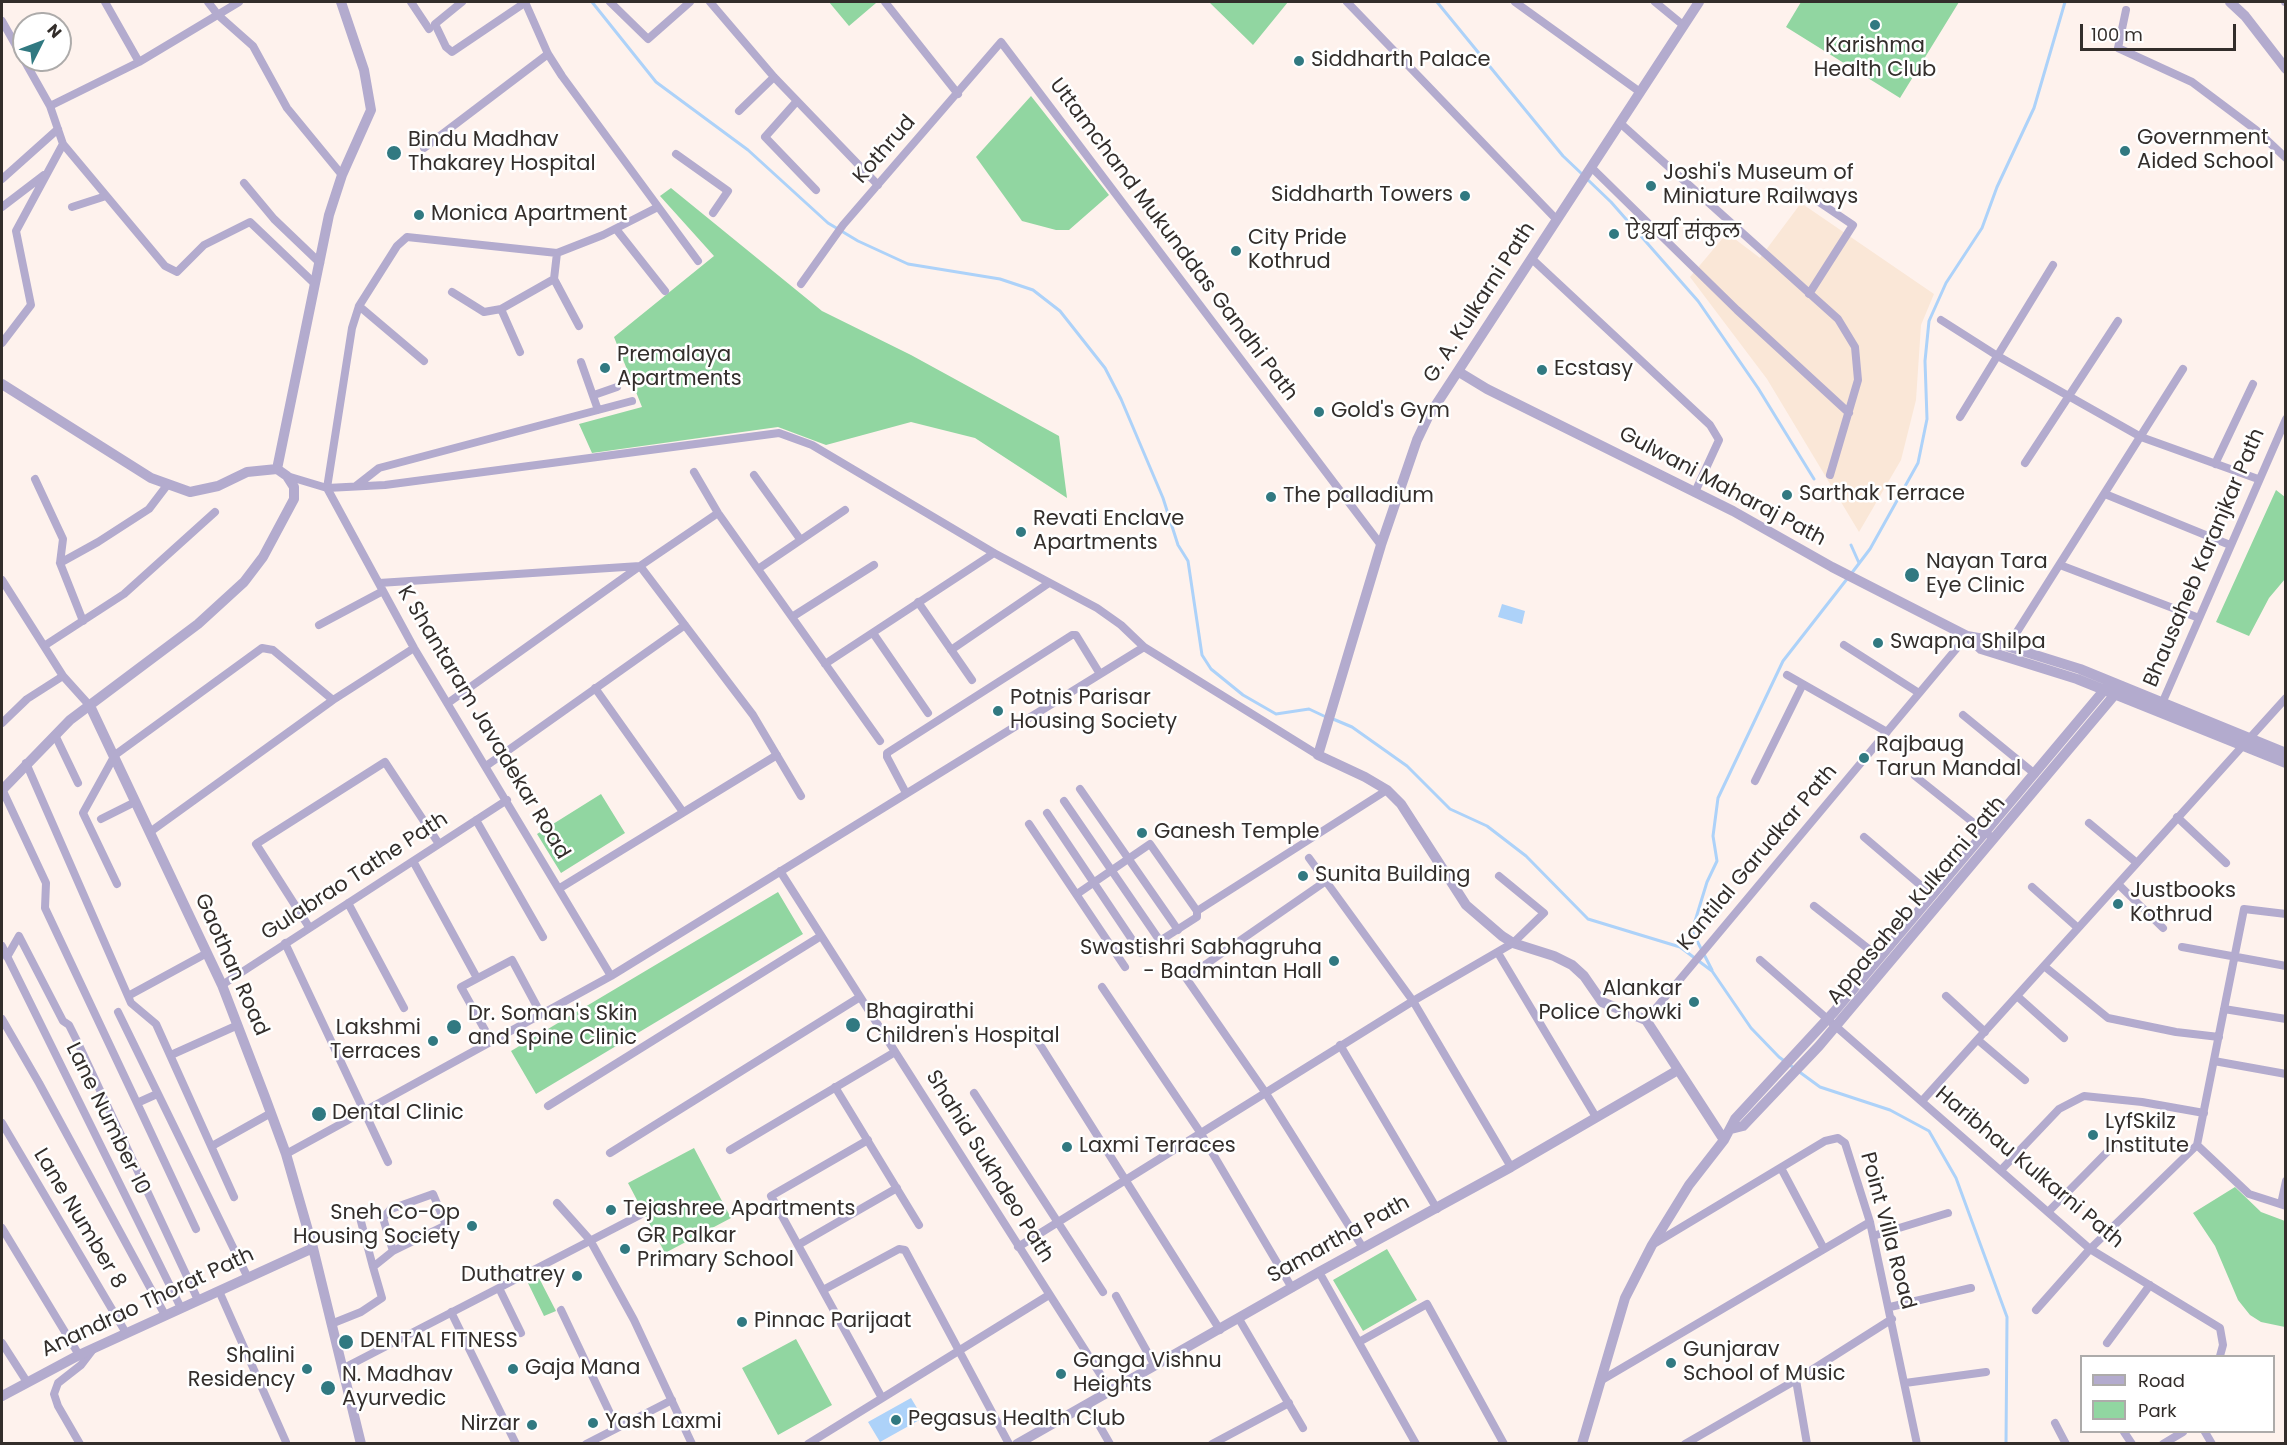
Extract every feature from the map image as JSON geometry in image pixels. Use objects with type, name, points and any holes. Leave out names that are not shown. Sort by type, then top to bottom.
[{"type":"street","points":[[105,2],[139,62]]},
{"type":"street","points":[[208,2],[218,15],[253,46],[287,108],[342,175]]},
{"type":"street","points":[[50,106],[139,62],[239,2]]},
{"type":"street","points":[[277,469],[329,215],[342,175],[371,110],[364,70],[340,2]]},
{"type":"street","points":[[411,2],[429,29]]},
{"type":"street","points":[[462,2],[435,24],[446,47],[452,52],[515,5],[526,2],[548,54],[698,261]]},
{"type":"street","points":[[610,2],[648,39],[690,2]]},
{"type":"street","points":[[710,2],[774,77],[878,185]]},
{"type":"street","points":[[885,2],[958,93]]},
{"type":"street","points":[[1347,2],[1557,220]]},
{"type":"street","points":[[1515,2],[1640,92]]},
{"type":"street","points":[[1655,2],[1683,25]]},
{"type":"street","name":"G. A. Kulkarni Path","points":[[1318,755],[1381,545],[1417,440],[1428,417],[1699,2]]},
{"type":"street","points":[[2230,2],[2245,16],[2286,69]]},
{"type":"street","points":[[2126,10],[2118,48],[2192,82],[2256,130],[2286,158]]},
{"type":"street","points":[[2,21],[50,106],[63,144],[165,266],[177,272],[204,245],[250,222],[315,284]]},
{"type":"street","name":"Kothrud","points":[[801,284],[843,225],[1002,42]]},
{"type":"street","name":"Uttamchand Mukunddas Gandhi Path","points":[[1002,42],[1381,545]]},
{"type":"street","points":[[424,148],[548,54]]},
{"type":"street","points":[[740,111],[774,77]]},
{"type":"street","points":[[797,101],[765,137],[816,190]]},
{"type":"street","points":[[1620,123],[1838,319],[1855,347],[1858,380],[1830,475]]},
{"type":"street","points":[[2,179],[58,129]]},
{"type":"street","points":[[2,344],[31,305],[16,231],[63,144]]},
{"type":"street","points":[[676,154],[728,191],[713,213]]},
{"type":"street","points":[[1591,167],[1737,310],[1849,413]]},
{"type":"street","points":[[2,207],[47,173]]},
{"type":"street","points":[[244,183],[274,219],[320,263]]},
{"type":"street","points":[[72,207],[106,196]]},
{"type":"street","points":[[1809,294],[1853,225],[1813,198]]},
{"type":"street","points":[[327,488],[351,328],[358,306],[397,246],[407,237],[557,253],[616,229],[658,207]]},
{"type":"street","points":[[616,229],[666,291]]},
{"type":"street","points":[[557,253],[554,279],[579,326]]},
{"type":"street","points":[[1532,259],[1710,426],[1719,440],[1695,492]]},
{"type":"street","points":[[1960,417],[2053,265]]},
{"type":"street","points":[[452,292],[484,312],[501,309],[554,279]]},
{"type":"street","points":[[358,306],[424,361]]},
{"type":"street","points":[[501,309],[520,352]]},
{"type":"street","points":[[1941,320],[1996,355],[2141,437],[2258,479]]},
{"type":"street","points":[[2025,463],[2118,321]]},
{"type":"street","points":[[581,362],[598,410]]},
{"type":"street","points":[[2008,646],[2183,369]]},
{"type":"street","name":"Gulwani Maharaj Path","points":[[1459,372],[1487,389],[1733,511],[1832,567],[1967,636],[2008,646],[2080,669],[2114,688],[2248,743],[2286,763]]},
{"type":"street","points":[[2,384],[151,478],[190,492],[218,486],[247,472],[277,469],[287,476],[327,488],[385,485],[779,433],[812,445],[994,553],[1097,608],[1144,647],[1318,755],[1387,790],[1401,804],[1467,905],[1514,943],[1554,956],[1572,965],[1584,976],[1602,1002],[1646,1020],[1724,1140]]},
{"type":"street","points":[[2215,464],[2253,384]]},
{"type":"street","points":[[594,394],[617,387]]},
{"type":"street","points":[[354,486],[379,468],[632,401]]},
{"type":"street","name":"Bhausaheb Karanjkar Path","points":[[2161,707],[2286,419]]},
{"type":"street","points":[[694,472],[718,513],[880,741]]},
{"type":"street","points":[[754,475],[800,539]]},
{"type":"street","points":[[195,1229],[45,908],[46,883],[2,789],[55,735],[198,624],[244,582],[263,557],[294,499],[294,487],[287,476]]},
{"type":"street","points":[[35,479],[63,539],[60,563],[83,621]]},
{"type":"street","points":[[60,563],[149,509],[168,484]]},
{"type":"street","name":"K Shantaram Javadekar Road","points":[[327,488],[414,648],[611,975]]},
{"type":"street","points":[[2105,494],[2230,545]]},
{"type":"street","points":[[758,569],[845,510]]},
{"type":"street","points":[[44,646],[124,594],[215,512]]},
{"type":"street","points":[[448,703],[718,513]]},
{"type":"street","points":[[825,664],[994,553]]},
{"type":"street","points":[[792,617],[874,565]]},
{"type":"street","points":[[2060,565],[2199,618]]},
{"type":"street","points":[[319,625],[381,587],[640,566]]},
{"type":"street","points":[[640,566],[753,715],[801,796]]},
{"type":"street","points":[[2,580],[63,676],[90,706]]},
{"type":"street","points":[[951,650],[1049,583]]},
{"type":"street","points":[[918,602],[972,680]]},
{"type":"street","points":[[486,766],[685,625]]},
{"type":"street","points":[[873,633],[928,713]]},
{"type":"street","points":[[906,793],[887,753],[1072,635],[1076,635],[1100,674]]},
{"type":"street","name":"Gulwani Maharaj Path","points":[[1967,636],[1981,649],[2114,688]]},
{"type":"street","name":"Kantilal Garudkar Path","points":[[1646,1020],[1967,636]]},
{"type":"street","points":[[1844,645],[1919,693]]},
{"type":"street","points":[[286,1154],[611,975],[1144,647]]},
{"type":"street","points":[[117,884],[83,813],[115,755],[262,648],[273,650],[333,700]]},
{"type":"street","points":[[150,832],[333,700],[414,648]]},
{"type":"street","points":[[1787,675],[1887,732]]},
{"type":"street","points":[[2,723],[27,699],[63,676]]},
{"type":"street","points":[[1755,781],[1803,684]]},
{"type":"street","points":[[595,688],[683,812]]},
{"type":"street","name":"Appasaheb Kulkarni Path","points":[[1832,1022],[1880,958],[1932,895],[1990,836],[2035,774],[2114,688]]},
{"type":"street","name":"Appasaheb Kulkarni Path","points":[[1582,1443],[1625,1299],[1652,1245],[1689,1185],[1731,1129],[1743,1126],[1769,1091],[1832,1022],[2114,688]]},
{"type":"street","points":[[1922,1101],[2177,817],[2248,743],[2286,698]]},
{"type":"street","name":"Gaothan Road","points":[[90,706],[222,985],[271,1113],[286,1154],[313,1248],[361,1443]]},
{"type":"street","points":[[1963,715],[2035,774]]},
{"type":"street","points":[[55,735],[78,783]]},
{"type":"street","name":"Gulwani Maharaj Path","points":[[2248,743],[2286,753]]},
{"type":"street","points":[[560,888],[777,755]]},
{"type":"street","points":[[309,927],[256,844],[385,762],[439,844]]},
{"type":"street","points":[[26,763],[131,1003],[156,1024],[234,1197]]},
{"type":"street","points":[[1915,777],[1990,836]]},
{"type":"street","points":[[1080,789],[1179,930]]},
{"type":"street","points":[[1197,912],[1387,790]]},
{"type":"street","name":"Gulabrao Tathe Path","points":[[222,985],[507,800]]},
{"type":"street","points":[[1064,801],[1160,941]]},
{"type":"street","points":[[101,819],[135,802]]},
{"type":"street","points":[[1047,813],[1093,884],[1141,954],[1197,917],[1197,912],[1150,844],[1093,884],[1077,894]]},
{"type":"street","points":[[2177,817],[2226,863]]},
{"type":"street","points":[[476,820],[543,937]]},
{"type":"street","points":[[2089,822],[2137,863]]},
{"type":"street","points":[[1029,824],[1125,968]]},
{"type":"street","points":[[1864,837],[1932,895]]},
{"type":"street","points":[[1310,858],[1413,1001],[1511,1167]]},
{"type":"street","points":[[413,861],[477,978]]},
{"type":"street","name":"Shahid Sukhdeo Path","points":[[780,871],[1111,1391]]},
{"type":"street","points":[[1018,1246],[1340,1045],[1514,943],[1544,913],[1499,876]]},
{"type":"street","points":[[1326,881],[1186,978],[1265,1092],[1363,1248]]},
{"type":"street","points":[[2118,884],[2163,928]]},
{"type":"street","points":[[2032,887],[2078,928]]},
{"type":"street","points":[[348,903],[404,1008]]},
{"type":"street","points":[[1814,906],[1880,958]]},
{"type":"street","points":[[2036,1310],[2090,1249],[2197,1145],[2244,909],[2286,914]]},
{"type":"street","points":[[7,957],[19,936],[63,1021],[69,1025],[77,1041],[198,1300]]},
{"type":"street","points":[[548,1106],[821,936]]},
{"type":"street","points":[[285,943],[362,1112],[388,1162]]},
{"type":"street","name":"Lane Number 10","points":[[2,946],[181,1308]]},
{"type":"street","points":[[2182,947],[2286,966]]},
{"type":"street","points":[[128,996],[207,953]]},
{"type":"street","points":[[1498,953],[1596,1118]]},
{"type":"street","points":[[491,1041],[461,987],[477,978],[512,960],[541,1014]]},
{"type":"street","name":"Haribhau Kulkarni Path","points":[[1760,960],[2002,1169],[2090,1249],[2220,1328],[2223,1345],[2220,1355]]},
{"type":"street","points":[[2044,966],[2108,1018],[2219,1037]]},
{"type":"street","points":[[1102,987],[1200,1132],[1292,1288]]},
{"type":"street","points":[[1946,996],[1985,1032]]},
{"type":"street","points":[[2017,996],[2064,1038]]},
{"type":"street","points":[[610,1153],[860,997]]},
{"type":"street","points":[[2224,1009],[2286,1019]]},
{"type":"street","points":[[118,1012],[248,1278]]},
{"type":"street","points":[[2,1019],[45,1093],[165,1316]]},
{"type":"street","points":[[171,1055],[238,1025]]},
{"type":"street","points":[[1036,1040],[1220,1330]]},
{"type":"street","points":[[1978,1040],[2025,1080]]},
{"type":"street","points":[[1340,1045],[1437,1209]]},
{"type":"street","points":[[730,1150],[895,1052]]},
{"type":"street","points":[[2214,1061],[2286,1074]]},
{"type":"street","name":"Samartha Path","points":[[1017,1443],[1319,1272],[1437,1209],[1678,1070]]},
{"type":"street","points":[[835,1087],[919,1225]]},
{"type":"street","points":[[974,1093],[1103,1292]]},
{"type":"street","points":[[137,1103],[157,1094]]},
{"type":"street","points":[[2002,1169],[2059,1109],[2084,1096],[2142,1102],[2204,1113]]},
{"type":"street","points":[[212,1146],[271,1113]]},
{"type":"street","name":"Lane Number 8","points":[[2,1123],[126,1333]]},
{"type":"street","name":"Point Villa Road","points":[[1652,1245],[1826,1141],[1839,1138],[1845,1143],[1870,1222],[1890,1307],[1917,1443]]},
{"type":"street","points":[[868,1140],[771,1196],[882,1398]]},
{"type":"street","points":[[2197,1145],[2249,1194],[2283,1205],[2286,1181]]},
{"type":"street","points":[[2049,1211],[2113,1146]]},
{"type":"street","points":[[1781,1168],[1824,1249]]},
{"type":"street","points":[[798,1245],[897,1188]]},
{"type":"street","points":[[373,1267],[393,1251],[446,1225],[433,1194],[391,1209],[383,1218],[393,1251]]},
{"type":"street","points":[[557,1203],[590,1240],[634,1320],[692,1443]]},
{"type":"street","points":[[1873,1236],[1948,1213]]},
{"type":"street","points":[[331,1324],[361,1312],[382,1298],[359,1214]]},
{"type":"street","points":[[342,1369],[640,1215]]},
{"type":"street","points":[[1600,1381],[1870,1222]]},
{"type":"street","points":[[2,1228],[79,1355]]},
{"type":"street","name":"Anandrao Thorat Path","points":[[2,1396],[79,1355],[313,1248]]},
{"type":"street","points":[[823,1290],[899,1249],[905,1250],[961,1349],[1009,1443]]},
{"type":"street","points":[[1319,1272],[1416,1443]]},
{"type":"street","points":[[2107,1343],[2150,1285]]},
{"type":"street","points":[[500,1288],[521,1333]]},
{"type":"street","points":[[1890,1307],[1971,1288]]},
{"type":"street","points":[[219,1291],[285,1442]]},
{"type":"street","points":[[807,1443],[1049,1295]]},
{"type":"street","points":[[1116,1296],[1155,1366]]},
{"type":"street","points":[[1359,1342],[1427,1304],[1504,1443]]},
{"type":"street","points":[[561,1310],[617,1428]]},
{"type":"street","points":[[451,1312],[516,1443]]},
{"type":"street","points":[[1239,1319],[1303,1428]]},
{"type":"street","points":[[1685,1443],[1796,1380],[1892,1319]]},
{"type":"street","points":[[2,1343],[27,1382]]},
{"type":"street","points":[[80,1443],[58,1406],[54,1394],[58,1383],[81,1365],[94,1348]]},
{"type":"street","points":[[1905,1383],[1986,1371]]},
{"type":"street","points":[[1796,1380],[1807,1443]]},
{"type":"street","points":[[586,1443],[672,1400]]},
{"type":"street","points":[[1212,1443],[1289,1403]]},
{"type":"street","points":[[1087,1404],[1110,1443]]},
{"type":"street","points":[[2055,1423],[2066,1443]]},
{"type":"street","points":[[2163,1443],[2180,1433]]},
{"type":"shaded area","points":[[1801,203],[1934,294],[1921,325],[1916,400],[1901,460],[1859,532],[1767,379],[1690,277],[1727,233],[1760,258]]},
{"type":"green space","points":[[829,2],[874,2],[876,3],[849,26]]},
{"type":"green space","points":[[1209,2],[1288,2],[1253,45]]},
{"type":"green space","points":[[1801,2],[1959,2],[1900,98],[1786,27]]},
{"type":"green space","points":[[1031,96],[1109,195],[1069,230],[1056,230],[1022,221],[976,157]]},
{"type":"green space","points":[[671,188],[822,311],[911,355],[1059,436],[1067,498],[975,438],[911,422],[826,445],[778,427],[592,453],[579,424],[642,407],[614,337],[714,256],[660,196]]},
{"type":"green space","points":[[2276,490],[2285,497],[2285,579],[2269,598],[2249,636],[2216,622]]},
{"type":"green space","points":[[601,794],[625,833],[561,873],[537,834]]},
{"type":"green space","points":[[778,892],[803,934],[536,1094],[511,1051]]},
{"type":"green space","points":[[694,1148],[731,1218],[665,1253],[628,1183]]},
{"type":"green space","points":[[2235,1187],[2261,1212],[2285,1221],[2285,1327],[2261,1322],[2250,1315],[2238,1300],[2215,1246],[2193,1213]]},
{"type":"green space","points":[[1387,1249],[1417,1300],[1363,1331],[1333,1280]]},
{"type":"green space","points":[[539,1278],[556,1311],[544,1316],[528,1283]]},
{"type":"green space","points":[[796,1339],[832,1405],[778,1435],[742,1368]]},
{"type":"water","points":[[1502,604],[1525,611],[1522,624],[1498,617]]},
{"type":"water","name":"Pegasus Health Club","points":[[911,1398],[923,1418],[880,1442],[868,1422]]},
{"type":"waterway","points":[[592,2],[656,82],[748,150],[828,223],[858,241],[908,264],[1000,279],[1033,290],[1060,311],[1105,368],[1121,399],[1163,498],[1178,545],[1188,561],[1202,655],[1211,669],[1243,695],[1276,714],[1309,709],[1326,717]]},
{"type":"waterway","points":[[1437,2],[1563,156],[1582,174]]},
{"type":"waterway","points":[[1851,574],[1870,549],[1918,463],[1927,419],[1925,361],[1929,321],[1946,283],[1982,228],[1997,187],[2034,108],[2065,2]]},
{"type":"waterway","points":[[1587,179],[1611,202],[1698,301],[1758,388],[1814,479]]},
{"type":"waterway","points":[[1851,545],[1859,563]]},
{"type":"waterway","points":[[1712,970],[1692,931],[1707,882],[1717,861],[1713,836],[1718,798],[1783,661],[1847,579]]},
{"type":"waterway","points":[[1333,719],[1352,727],[1407,766],[1450,809],[1487,826],[1526,856],[1588,919],[1680,947],[1712,971],[1751,1028],[1779,1057],[1820,1087],[1890,1110],[1929,1131],[1956,1178],[2007,1317],[2006,1444]]},
{"type":"place","name":"Karishma Health Club","points":[[1875,25]]},
{"type":"place","name":"Siddharth Palace","points":[[1299,61]]},
{"type":"place","name":"Government Aided School","points":[[2125,151]]},
{"type":"place","name":"Bindu Madhav Thakarey Hospital","points":[[394,153]]},
{"type":"place","name":"Joshi's Museum of Miniature Railways","points":[[1651,186]]},
{"type":"place","name":"Siddharth Towers","points":[[1465,196]]},
{"type":"place","name":"Monica Apartment","points":[[419,215]]},
{"type":"place","name":"ऐश्वर्या संकुल","points":[[1614,234]]},
{"type":"place","name":"City Pride Kothrud","points":[[1236,251]]},
{"type":"place","name":"Premalaya Apartments","points":[[605,368]]},
{"type":"place","name":"Ecstasy","points":[[1542,370]]},
{"type":"place","name":"Gold's Gym","points":[[1319,412]]},
{"type":"place","name":"Sarthak Terrace","points":[[1787,495]]},
{"type":"place","name":"The palladium","points":[[1271,497]]},
{"type":"place","name":"Revati Enclave Apartments","points":[[1021,532]]},
{"type":"place","name":"Nayan Tara Eye Clinic","points":[[1912,575]]},
{"type":"place","name":"Swapna Shilpa","points":[[1878,643]]},
{"type":"place","name":"Potnis Parisar Housing Society","points":[[998,711]]},
{"type":"place","name":"Rajbaug Tarun Mandal","points":[[1864,758]]},
{"type":"place","name":"Ganesh Temple","points":[[1142,833]]},
{"type":"place","name":"Sunita Building","points":[[1303,876]]},
{"type":"place","name":"Justbooks Kothrud","points":[[2118,904]]},
{"type":"place","name":"Swastishri Sabhagruha - Badmintan Hall","points":[[1334,961]]},
{"type":"place","name":"Alankar Police Chowki","points":[[1694,1002]]},
{"type":"place","name":"Bhagirathi Children's Hospital","points":[[853,1025]]},
{"type":"place","name":"Dr. Soman's Skin and Spine Clinic","points":[[454,1027]]},
{"type":"place","name":"Lakshmi Terraces","points":[[433,1041]]},
{"type":"place","name":"Dental Clinic","points":[[319,1114]]},
{"type":"place","name":"LyfSkilz Institute","points":[[2093,1135]]},
{"type":"place","name":"Laxmi Terraces","points":[[1067,1147]]},
{"type":"place","name":"Tejashree Apartments","points":[[611,1210]]},
{"type":"place","name":"Sneh Co-Op Housing Society","points":[[472,1226]]},
{"type":"place","name":"GR Palkar Primary School","points":[[625,1249]]},
{"type":"place","name":"Duthatrey","points":[[577,1276]]},
{"type":"place","name":"Pinnac Parijaat","points":[[742,1322]]},
{"type":"place","name":"DENTAL FITNESS","points":[[346,1342]]},
{"type":"place","name":"Gunjarav School of Music","points":[[1671,1363]]},
{"type":"place","name":"Shalini Residency","points":[[307,1369]]},
{"type":"place","name":"Gaja Mana","points":[[513,1369]]},
{"type":"place","name":"Ganga Vishnu Heights","points":[[1061,1374]]},
{"type":"place","name":"N. Madhav Ayurvedic","points":[[328,1388]]},
{"type":"place","name":"Pegasus Health Club","points":[[896,1420]]},
{"type":"place","name":"Yash Laxmi","points":[[593,1423]]},
{"type":"place","name":"Nirzar","points":[[532,1425]]}]
